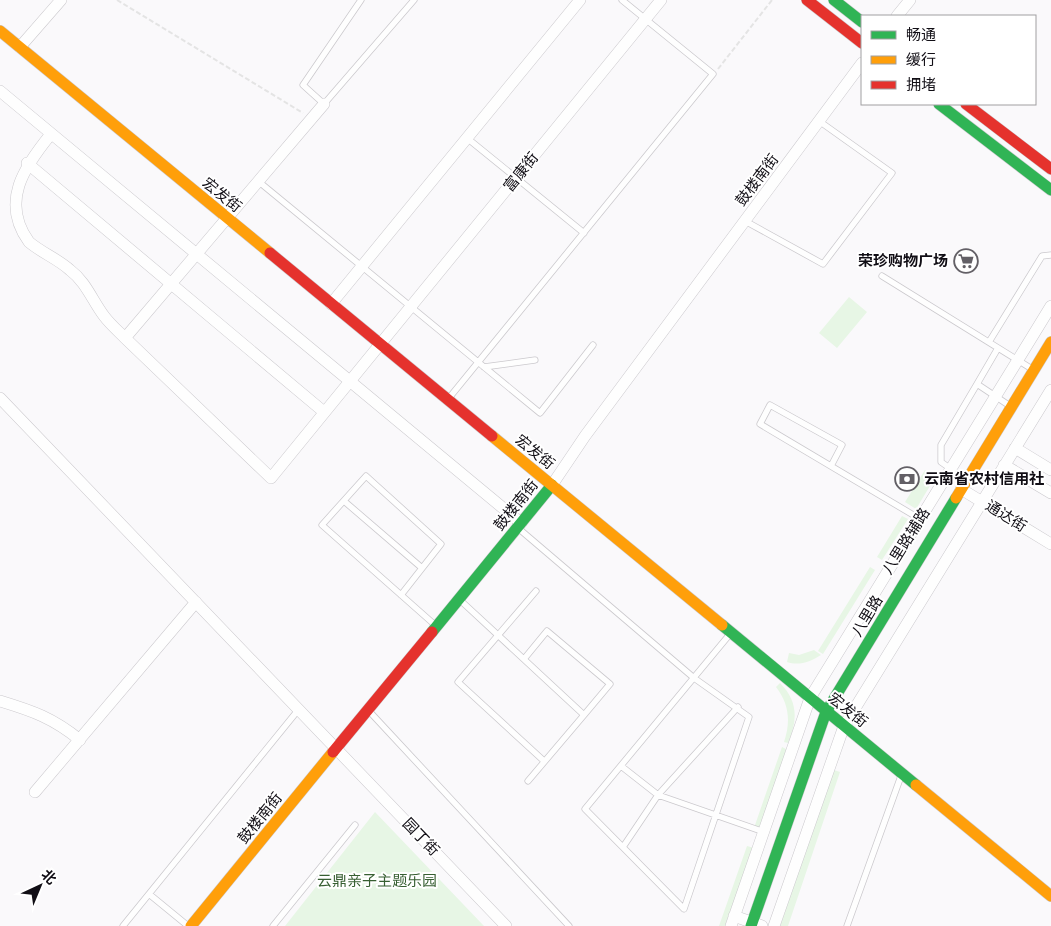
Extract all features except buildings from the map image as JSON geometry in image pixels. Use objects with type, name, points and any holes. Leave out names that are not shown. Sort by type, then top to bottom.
[{"type":"street","points":[[20,47],[61,0]]},
{"type":"street","points":[[331,304],[580,0]]},
{"type":"street","name":"富康街","points":[[125,338],[271,478],[661,0]]},
{"type":"street","points":[[807,0],[861,43]]},
{"type":"street","points":[[834,0],[861,21]]},
{"type":"street","points":[[898,15],[910,0]]},
{"type":"street","name":"宏发街","points":[[0,31],[1051,896]]},
{"type":"street","name":"鼓楼南街","points":[[190,926],[552,485],[585,436],[861,64]]},
{"type":"street","points":[[0,92],[350,381],[519,525]]},
{"type":"street","points":[[51,134],[13,180],[8,196],[14,226],[34,246],[80,279],[104,315],[125,338],[324,104]]},
{"type":"street","points":[[940,105],[1051,190]]},
{"type":"street","points":[[967,105],[1051,169]]},
{"type":"street","points":[[28,163],[324,412]]},
{"type":"street","name":"八里路辅路","points":[[733,921],[810,698],[1051,306]]},
{"type":"street","name":"八里路","points":[[755,925],[826,712],[1051,342]]},
{"type":"street","points":[[774,926],[844,726],[1051,390]]},
{"type":"street","name":"园丁街","points":[[0,398],[506,926]]},
{"type":"street","points":[[1015,448],[1051,470]]},
{"type":"street","points":[[1004,465],[1051,493]]},
{"type":"street","name":"通达街","points":[[961,488],[1051,544]]},
{"type":"street","points":[[35,792],[196,602]]},
{"type":"street","points":[[0,702],[38,712],[60,724],[80,740]]},
{"type":"street","points":[[733,921],[755,925]]},
{"type":"lane","points":[[361,0],[303,85],[324,104],[414,0]]},
{"type":"lane","points":[[447,399],[713,74],[622,0]]},
{"type":"lane","points":[[745,221],[822,264],[892,173],[819,121]]},
{"type":"lane","points":[[467,138],[584,233]]},
{"type":"lane","points":[[258,181],[540,413],[593,345]]},
{"type":"lane","points":[[989,342],[1042,256],[1051,255]]},
{"type":"lane","points":[[882,276],[1034,370]]},
{"type":"lane","points":[[950,469],[941,462],[941,445],[998,348]]},
{"type":"lane","points":[[484,367],[535,360]]},
{"type":"lane","points":[[977,384],[1011,407]]},
{"type":"lane","points":[[831,466],[842,445],[770,405],[760,424],[920,519]]},
{"type":"lane","points":[[401,595],[441,544],[366,476],[322,525],[401,595],[436,626]]},
{"type":"lane","points":[[934,496],[950,507]]},
{"type":"lane","points":[[344,501],[422,568]]},
{"type":"lane","points":[[519,525],[694,678],[749,717],[684,908],[585,809],[621,766],[694,678],[731,633]]},
{"type":"lane","points":[[536,591],[458,682],[544,761]]},
{"type":"lane","points":[[459,599],[584,715]]},
{"type":"lane","points":[[524,659],[547,631],[610,684],[528,781]]},
{"type":"lane","points":[[623,847],[658,795],[738,708]]},
{"type":"lane","points":[[123,926],[299,710]]},
{"type":"lane","points":[[368,710],[568,926]]},
{"type":"lane","points":[[621,766],[658,795],[764,832]]},
{"type":"lane","points":[[847,926],[902,774]]},
{"type":"lane","points":[[273,926],[355,825]]},
{"type":"lane","points":[[149,894],[190,926]]},
{"type":"path","points":[[117,0],[311,118]]},
{"type":"path","points":[[713,74],[772,0]]},
{"type":"green space","points":[[849,297],[867,312],[837,348],[819,333]]},
{"type":"green space","points":[[925,470],[936,476],[916,509],[905,502]]},
{"type":"green space","points":[[902,516],[908,519],[882,560],[877,557]]},
{"type":"green space","points":[[870,567],[875,570],[823,654],[818,651]]},
{"type":"green space","points":[[814,650],[821,655],[813,660],[796,664],[787,662],[789,653],[799,655]]},
{"type":"green space","points":[[780,683],[790,697],[794,711],[794,726],[788,743],[784,742],[788,727],[788,713],[784,700],[776,687]]},
{"type":"green space","points":[[782,747],[788,750],[761,830],[754,828]]},
{"type":"green space","points":[[834,770],[840,772],[788,926],[780,926]]},
{"type":"green space","name":"云鼎亲子主题乐园","points":[[375,812],[484,926],[285,926]]},
{"type":"green space","points":[[747,846],[754,848],[727,926],[719,926]]},
{"type":"traffic: fast","points":[[834,0],[861,21]]},
{"type":"traffic: fast","points":[[940,105],[1051,190]]},
{"type":"traffic: fast","points":[[432,632],[552,485]]},
{"type":"traffic: fast","points":[[751,926],[826,712],[956,498]]},
{"type":"traffic: fast","points":[[722,625],[916,785]]},
{"type":"traffic: slow","points":[[0,31],[270,253]]},
{"type":"traffic: slow","points":[[956,498],[1051,342]]},
{"type":"traffic: slow","points":[[492,436],[722,625]]},
{"type":"traffic: slow","points":[[191,926],[333,752]]},
{"type":"traffic: slow","points":[[916,785],[1051,896]]},
{"type":"traffic: jam","points":[[807,0],[861,42]]},
{"type":"traffic: jam","points":[[967,105],[1051,169]]},
{"type":"traffic: jam","points":[[270,253],[492,436]]},
{"type":"traffic: jam","points":[[333,752],[432,632]]},
{"type":"place","name":"荣珍购物广场","points":[[966,261]]},
{"type":"place","name":"云南省农村信用社","points":[[907,479]]}]
